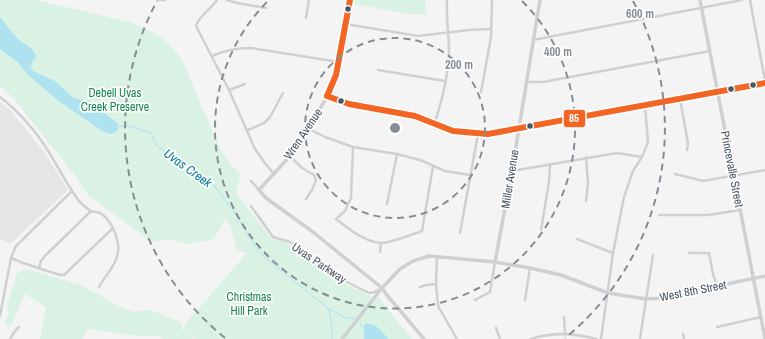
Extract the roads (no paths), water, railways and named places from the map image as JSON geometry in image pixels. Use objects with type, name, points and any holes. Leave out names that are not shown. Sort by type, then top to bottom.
[{"type":"street","points":[[158,0],[164,0]]},
{"type":"street","points":[[217,0],[199,20],[196,26],[230,90],[255,149],[274,174]]},
{"type":"street","points":[[227,0],[266,8]]},
{"type":"street","points":[[306,18],[309,0]]},
{"type":"street","name":"Wren Avenue","points":[[258,190],[290,156],[310,129],[334,82],[350,0]]},
{"type":"street","points":[[434,123],[445,81],[449,54],[447,33],[447,0]]},
{"type":"street","points":[[481,92],[491,29],[492,0]]},
{"type":"street","name":"Miller Avenue","points":[[495,262],[512,171],[540,0]]},
{"type":"street","name":"Princevalle Street","points":[[700,0],[765,339]]},
{"type":"street","points":[[533,40],[742,0]]},
{"type":"street","points":[[327,96],[349,104],[415,116],[454,131],[488,134],[518,130],[765,82],[750,0]]},
{"type":"street","points":[[346,24],[418,36],[491,29]]},
{"type":"street","points":[[212,56],[228,50],[251,48],[339,62]]},
{"type":"street","points":[[526,82],[544,82],[710,51]]},
{"type":"street","points":[[378,70],[445,81]]},
{"type":"street","points":[[230,90],[245,84]]},
{"type":"street","points":[[248,130],[264,123],[270,117],[283,93]]},
{"type":"street","points":[[0,97],[14,108],[44,145],[80,202],[91,211],[96,211],[104,216],[113,228],[118,244],[117,258],[99,287]]},
{"type":"street","points":[[680,99],[688,143],[687,150]]},
{"type":"street","points":[[601,339],[613,253],[624,197],[633,171],[642,157],[648,142],[644,106]]},
{"type":"street","points":[[310,129],[325,137],[353,147],[397,154],[420,160],[445,170],[470,175]]},
{"type":"street","points":[[460,233],[478,134]]},
{"type":"street","points":[[353,147],[351,198],[345,211],[336,219],[351,231],[366,239],[381,243],[422,231],[433,166]]},
{"type":"street","points":[[512,171],[586,157],[617,153],[642,157]]},
{"type":"street","points":[[388,204],[397,154]]},
{"type":"street","points":[[290,156],[302,168],[314,175],[316,180],[306,199]]},
{"type":"street","points":[[586,157],[588,183],[586,201]]},
{"type":"street","points":[[541,230],[549,182],[550,164]]},
{"type":"street","points":[[675,174],[703,181],[765,170]]},
{"type":"street","points":[[251,181],[266,198],[313,232],[382,288],[424,339]]},
{"type":"street","points":[[0,316],[11,258],[19,242],[72,191]]},
{"type":"street","name":"Uvas Parkway","points":[[250,206],[274,237],[290,242],[339,278],[369,294],[382,288]]},
{"type":"street","points":[[659,215],[708,215],[740,210]]},
{"type":"street","points":[[39,268],[41,261],[46,255],[91,211]]},
{"type":"street","points":[[11,258],[60,275],[64,275],[113,228]]},
{"type":"street","points":[[577,240],[613,253]]},
{"type":"street","points":[[380,252],[381,243]]},
{"type":"street","points":[[690,253],[709,253],[717,286]]},
{"type":"street","points":[[640,338],[653,255]]},
{"type":"street","points":[[437,256],[436,284],[438,306],[457,339]]},
{"type":"street","points":[[342,339],[382,288],[406,264],[421,258],[437,256],[495,262],[530,268],[525,300]]},
{"type":"street","points":[[475,300],[490,292],[495,262]]},
{"type":"street","name":"West 8th Street","points":[[530,268],[561,275],[608,293],[646,299],[668,298],[765,276]]},
{"type":"street","points":[[420,287],[436,284]]},
{"type":"street","points":[[564,317],[565,334]]},
{"type":"street","points":[[718,327],[761,317]]},
{"type":"street","points":[[10,339],[19,327]]},
{"type":"street","points":[[496,328],[500,339]]},
{"type":"street","points":[[531,339],[555,333],[596,339]]},
{"type":"street","points":[[683,334],[684,339]]},
{"type":"water","points":[[0,17],[16,37],[31,48],[35,54],[36,57],[30,64],[30,69],[55,81],[73,98],[88,101],[98,107],[118,124],[118,129],[116,132],[111,134],[104,132],[60,102],[27,74],[19,63],[0,49]]},
{"type":"water","points":[[366,323],[376,326],[389,339],[364,339],[364,325]]},
{"type":"waterway","name":"Uvas Creek","points":[[31,70],[32,62]]},
{"type":"waterway","name":"Uvas Creek","points":[[118,127],[128,126],[151,133],[157,146],[180,160],[196,174],[213,184],[234,212],[262,255],[329,309],[346,318],[355,319]]},
{"type":"waterway","points":[[329,310],[332,326],[332,339]]},
{"type":"waterway","name":"Uvas Creek","points":[[360,323],[363,328]]},
{"type":"park label","name":"Debell Uvas Creek Preserve","points":[[115,100]]},
{"type":"park label","name":"Christmas Hill Park","points":[[249,304]]}]
